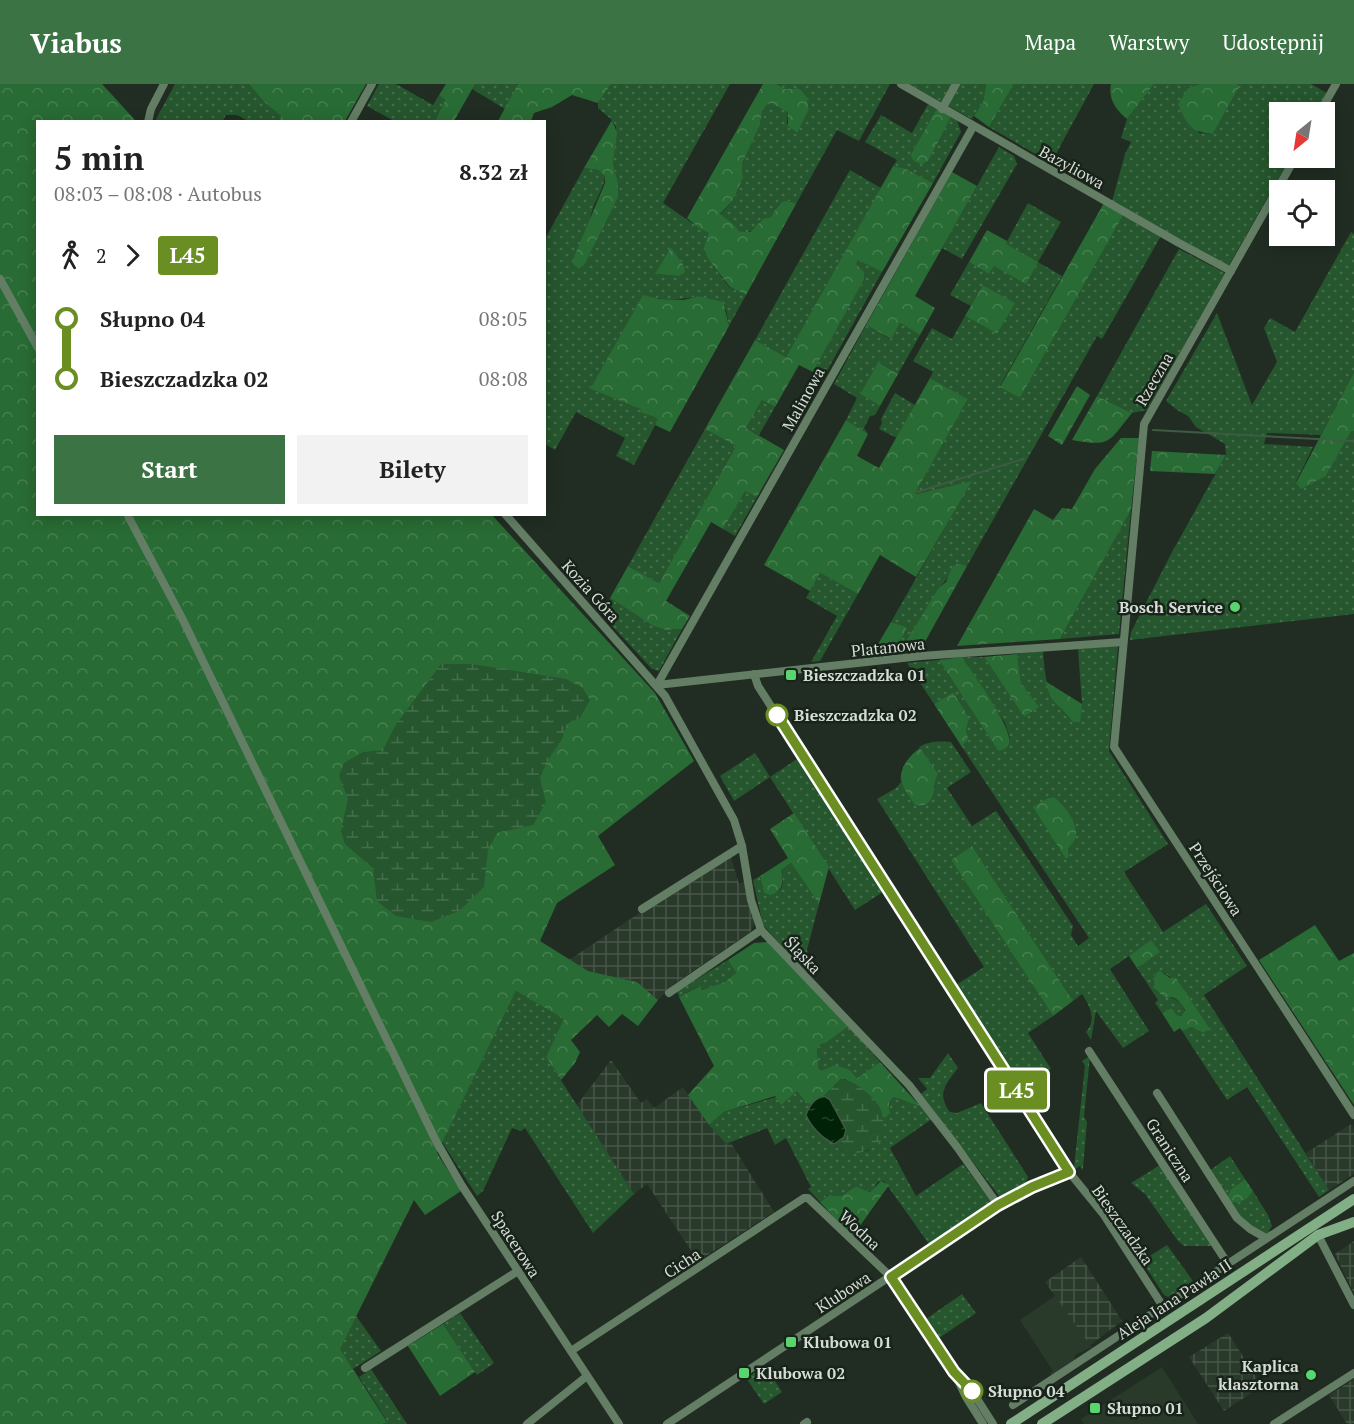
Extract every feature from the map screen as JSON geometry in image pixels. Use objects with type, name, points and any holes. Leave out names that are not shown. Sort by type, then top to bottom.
[{"type":"main road","name":"Aleja Jana Pawła II","points":[[1011,1424],[1354,1199]]},
{"type":"main road","name":"Aleja Jana Pawła II","points":[[1042,1424],[1206,1318],[1318,1235],[1354,1221]]},
{"type":"street","points":[[148,120],[151,109],[164,84]]},
{"type":"street","points":[[352,120],[372,84]]},
{"type":"street","name":"Bazyliowa","points":[[901,84],[1231,271]]},
{"type":"street","points":[[942,109],[956,84]]},
{"type":"street","points":[[1326,102],[1336,84]]},
{"type":"street","name":"Malinowa","points":[[657,685],[973,126]]},
{"type":"street","name":"Rzeczna","points":[[1123,642],[1144,424],[1289,168]]},
{"type":"street","points":[[0,279],[36,344]]},
{"type":"street","name":"Spacerowa","points":[[128,516],[181,616],[435,1141],[462,1186],[619,1424]]},
{"type":"street","name":"Kozia Góra","points":[[507,516],[657,685]]},
{"type":"street","name":"Platanowa","points":[[657,685],[921,656],[1123,642]]},
{"type":"street","name":"Przejściowa","points":[[1123,642],[1114,747],[1354,1115]]},
{"type":"street","name":"Bieszczadzka","points":[[754,674],[758,686],[1069,1172],[1104,1215],[1162,1305]]},
{"type":"street","name":"Śląska","points":[[657,685],[731,813],[742,846],[751,900],[760,930],[909,1085],[998,1205]]},
{"type":"street","points":[[642,909],[742,846]]},
{"type":"street","points":[[669,993],[760,930]]},
{"type":"street","name":"Graniczna","points":[[1089,1051],[1228,1264]]},
{"type":"street","points":[[1157,1094],[1236,1218],[1266,1238]]},
{"type":"street","name":"Klubowa","points":[[667,1424],[998,1205],[1032,1187],[1069,1172]]},
{"type":"street","points":[[1013,1404],[1354,1181]]},
{"type":"street","name":"Cicha","points":[[571,1351],[804,1198],[808,1198]]},
{"type":"street","name":"Wodna","points":[[808,1198],[891,1277],[954,1372],[983,1424]]},
{"type":"street","points":[[1318,1235],[1354,1305]]},
{"type":"street","points":[[365,1368],[518,1270]]},
{"type":"street","name":"Wodna","points":[[954,1372],[972,1391],[993,1424]]},
{"type":"street","points":[[1274,1424],[1354,1373]]},
{"type":"street","points":[[527,1424],[587,1376]]},
{"type":"shaded area","points":[[731,858],[739,884],[745,882],[755,923],[750,932],[671,986],[658,1000],[637,982],[588,971],[569,960],[656,902],[658,904]]},
{"type":"shaded area","points":[[611,1060],[641,1103],[647,1099],[654,1108],[683,1087],[709,1125],[726,1144],[731,1143],[774,1212],[698,1261],[647,1184],[634,1194],[577,1105]]},
{"type":"shaded area","points":[[1351,1124],[1354,1129],[1354,1174],[1329,1190],[1306,1153]]},
{"type":"shaded area","points":[[1354,1241],[1354,1294],[1335,1254]]},
{"type":"shaded area","points":[[1081,1257],[1122,1321],[1090,1345],[1045,1282]]},
{"type":"shaded area","points":[[1055,1296],[1092,1347],[1075,1355],[1075,1360],[1052,1376],[1050,1373],[1053,1371],[1020,1320]]},
{"type":"shaded area","points":[[1228,1333],[1262,1386],[1224,1411],[1189,1357]]},
{"type":"shaded area","points":[[1162,1367],[1198,1424],[1084,1424],[1081,1419]]},
{"type":"shaded area","points":[[1354,1379],[1354,1424],[1347,1424],[1329,1395]]},
{"type":"green space","points":[[0,84],[102,84],[135,120],[36,120],[36,516],[493,516],[655,693],[694,761],[598,836],[615,865],[557,903],[540,941],[588,971],[637,982],[658,1000],[638,1026],[622,1014],[609,1027],[597,1015],[571,1040],[580,1052],[575,1063],[561,1080],[546,1057],[564,1019],[516,991],[437,1153],[461,1191],[425,1215],[414,1200],[340,1349],[387,1422],[383,1424],[0,1424]]},
{"type":"green space","points":[[175,84],[249,84],[264,102],[281,116],[280,120],[246,120],[237,115],[226,115],[223,120],[156,119]]},
{"type":"green space","points":[[249,84],[366,84],[346,120],[280,120],[281,116],[264,102]]},
{"type":"green space","points":[[379,84],[396,84],[433,105],[439,95],[445,100],[435,120],[392,120],[367,106]]},
{"type":"green space","points":[[446,84],[475,84],[455,120],[435,120],[445,100],[439,95]]},
{"type":"green space","points":[[475,84],[518,84],[505,109],[472,89]]},
{"type":"green space","points":[[518,84],[611,84],[598,103],[572,95],[552,107],[534,113],[531,120],[499,120]]},
{"type":"green space","points":[[611,84],[730,84],[663,203],[710,233],[708,259],[729,287],[746,295],[729,326],[726,310],[698,296],[670,299],[643,296],[590,389],[659,418],[634,465],[616,456],[625,438],[576,412],[555,450],[546,445],[546,237],[584,168],[600,170],[605,176],[589,222],[584,265],[618,183],[613,163],[616,127],[612,120],[598,108],[598,103]],"holes":[[[671,247],[684,266],[679,276],[656,274]]]},
{"type":"green space","points":[[763,84],[776,84],[785,89],[797,88],[807,98],[809,109],[797,133],[788,126],[788,112],[771,103],[767,105],[762,112],[760,125],[742,164],[743,178],[733,200],[720,214],[739,231],[750,232],[763,219],[771,217],[781,203],[787,201],[796,204],[746,295],[730,287],[708,259],[704,247],[709,233],[687,218]]},
{"type":"green space","points":[[776,84],[890,84],[859,141],[837,130],[796,204],[790,201],[779,204],[771,217],[761,221],[752,230],[743,232],[734,228],[720,215],[733,200],[743,178],[742,164],[760,125],[762,112],[771,103],[783,108],[788,112],[787,123],[796,133],[809,109],[807,98],[797,88],[785,89]]},
{"type":"green space","points":[[909,84],[986,84],[983,102],[972,119]]},
{"type":"green space","points":[[986,84],[1014,84],[989,127],[974,116],[983,102]]},
{"type":"green space","points":[[1014,84],[1094,84],[1051,163],[989,127]]},
{"type":"green space","points":[[1111,84],[1154,84],[1127,119],[1114,104]]},
{"type":"green space","points":[[1154,84],[1200,84],[1188,88],[1199,133],[1213,134],[1238,89],[1238,84],[1311,84],[1327,93],[1322,102],[1269,102],[1269,168],[1284,168],[1277,180],[1269,180],[1269,195],[1228,267],[1112,201],[1125,154],[1131,142],[1121,138],[1127,119]]},
{"type":"green space","points":[[1200,84],[1238,84],[1238,89],[1213,134],[1190,126],[1178,104],[1188,88]]},
{"type":"green space","points":[[928,104],[937,108],[912,152],[925,164],[951,117],[957,120],[961,132],[933,183],[904,168],[893,166],[897,160],[865,142],[881,115],[912,133]]},
{"type":"green space","points":[[937,108],[951,117],[928,161],[922,165],[913,160],[912,152]]},
{"type":"green space","points":[[612,120],[617,133],[613,163],[618,183],[618,197],[584,265],[580,268],[572,262],[605,183],[605,176],[599,170],[584,168]]},
{"type":"green space","points":[[999,147],[1014,156],[1017,164],[962,259],[942,248]]},
{"type":"green space","points":[[893,166],[904,168],[933,183],[882,272],[858,260],[856,264],[864,272],[864,280],[813,372],[799,365],[775,407],[762,400],[746,428],[784,450],[757,497],[745,491],[723,529],[711,522],[666,601],[690,616],[682,629],[666,630],[653,626],[610,598],[628,566],[659,583],[736,446],[705,429],[755,340],[786,357]]},
{"type":"green space","points":[[850,170],[881,188],[786,357],[755,340]]},
{"type":"green space","points":[[952,172],[977,186],[915,296],[935,308],[920,335],[900,323],[891,339],[866,325]]},
{"type":"green space","points":[[1028,203],[1061,222],[1038,262],[1062,276],[1000,386],[1020,398],[1124,214],[1161,236],[1102,339],[1097,336],[967,566],[959,563],[931,601],[906,641],[905,651],[891,653],[903,637],[907,627],[891,622],[971,482],[913,496],[968,399],[930,378],[933,372],[913,361],[932,328],[952,339],[965,316],[997,334],[1014,303],[983,285],[971,306],[950,295],[969,262],[989,274]]},
{"type":"green space","points":[[1104,203],[1124,214],[1020,398],[1000,387]]},
{"type":"green space","points":[[987,230],[1038,262],[1026,284],[994,266],[989,274],[969,262]]},
{"type":"green space","points":[[1351,232],[1354,234],[1354,372],[1321,435],[1267,433],[1264,444],[1313,447],[1296,482],[1326,476],[1351,430],[1354,431],[1354,614],[1130,640],[1131,632],[1171,554],[1226,455],[1225,444],[1196,427],[1188,416],[1166,401],[1217,313],[1252,405],[1277,362],[1264,328],[1270,318],[1295,332]]},
{"type":"green space","points":[[671,247],[684,266],[685,272],[679,276],[655,274]]},
{"type":"green space","points":[[1179,249],[1225,273],[1147,410],[1132,413],[1097,396]]},
{"type":"green space","points":[[858,259],[882,272],[823,378],[813,372],[864,280],[855,264]]},
{"type":"green space","points":[[983,285],[1015,303],[997,334],[965,316]]},
{"type":"green space","points":[[643,295],[659,299],[684,300],[698,296],[723,302],[729,326],[670,432],[655,425],[658,418],[590,389]]},
{"type":"green space","points":[[900,323],[920,335],[898,374],[878,362],[860,394],[880,406],[875,415],[870,416],[864,428],[868,434],[846,420],[857,398],[834,384],[866,325],[890,339]]},
{"type":"green space","points":[[878,362],[898,374],[880,406],[860,394]]},
{"type":"green space","points":[[1354,372],[1354,431],[1351,431],[1326,476],[1301,489],[1296,483]]},
{"type":"green space","points":[[930,378],[968,399],[914,495],[972,481],[916,577],[880,555],[858,594],[820,573],[810,591],[764,565],[846,420],[868,434],[857,456],[879,468]]},
{"type":"green space","points":[[1077,386],[1090,395],[1062,445],[1048,436]]},
{"type":"green space","points":[[895,393],[915,405],[897,438],[879,429],[881,419]]},
{"type":"green space","points":[[1097,396],[1132,413],[1108,440],[1095,443],[1072,440]]},
{"type":"green space","points":[[762,400],[775,407],[759,435],[746,428]]},
{"type":"green space","points":[[705,429],[736,446],[659,583],[628,566]]},
{"type":"green space","points":[[1121,438],[1139,438],[1131,510],[1060,639],[957,646],[1034,509],[1053,520],[1062,508],[1072,509],[1095,469]]},
{"type":"green space","points":[[1152,451],[1226,455],[1215,474],[1150,471]]},
{"type":"green space","points":[[745,490],[757,497],[735,536],[723,529]]},
{"type":"green space","points":[[1131,510],[1119,634],[1060,639]]},
{"type":"green space","points":[[959,563],[967,566],[921,649],[905,651],[906,641],[938,589],[946,582],[952,567]]},
{"type":"green space","points":[[820,573],[858,594],[820,661],[811,662],[837,616],[806,598]]},
{"type":"green space","points":[[610,598],[653,626],[666,630],[682,629],[659,671],[652,669],[604,617],[604,611]]},
{"type":"green space","points":[[891,622],[907,627],[903,637],[891,653],[871,656]]},
{"type":"green space","points":[[1118,646],[1109,751],[1168,844],[1124,872],[1163,932],[1206,904],[1247,966],[1204,995],[1329,1190],[1319,1197],[1247,1087],[1227,1100],[1182,1031],[1192,1027],[1203,1033],[1209,1029],[1173,979],[1164,973],[1155,974],[1153,982],[1164,994],[1179,1002],[1185,1013],[1183,1016],[1177,1015],[1171,1008],[1162,1013],[1155,1003],[1158,1000],[1137,968],[1159,952],[1151,941],[1110,969],[1149,1031],[1123,1048],[1096,1011],[1091,1040],[1086,1032],[1092,1018],[1090,1008],[1082,994],[1073,1001],[972,846],[951,860],[1053,1016],[1028,1033],[1051,1069],[1023,1087],[956,985],[984,967],[877,799],[896,788],[901,782],[916,805],[928,803],[937,774],[919,747],[926,744],[951,742],[971,772],[947,788],[972,826],[996,811],[1073,926],[1071,935],[1078,946],[1089,938],[962,747],[966,742],[966,729],[953,692],[934,704],[907,663],[939,660],[998,751],[1010,738],[1005,723],[962,657],[984,657],[1024,717],[1038,707],[1021,683],[1017,654],[1043,651],[1049,690],[1073,722],[1082,704],[1078,649]],"holes":[[[1052,797],[1060,802],[1072,843],[1068,853],[1034,808]]]},
{"type":"green space","points":[[1017,654],[1021,683],[1039,707],[1024,717],[984,657]]},
{"type":"green space","points":[[962,657],[991,700],[1005,726],[1009,744],[1004,749],[998,751],[939,660]]},
{"type":"green space","points":[[441,664],[472,664],[566,679],[583,688],[590,700],[580,718],[567,724],[562,739],[547,762],[540,778],[546,802],[533,825],[497,833],[488,850],[484,887],[459,911],[431,922],[396,916],[377,901],[373,868],[345,844],[341,831],[348,799],[339,776],[344,763],[363,752],[383,750],[395,726]]},
{"type":"green space","points":[[1045,681],[1082,704],[1080,722],[1073,722],[1051,698]]},
{"type":"green space","points":[[953,692],[969,718],[966,729],[968,739],[962,747],[934,704]]},
{"type":"green space","points":[[920,748],[938,774],[931,800],[928,804],[915,805],[905,790],[901,775],[906,762]]},
{"type":"green space","points":[[755,753],[770,777],[734,801],[720,776]]},
{"type":"green space","points":[[797,759],[883,892],[855,910],[770,777]]},
{"type":"green space","points":[[1053,797],[1061,803],[1075,825],[1075,838],[1068,849],[1069,856],[1066,859],[1033,807]]},
{"type":"green space","points":[[794,813],[829,867],[819,904],[791,863],[781,870],[782,882],[778,892],[770,895],[764,893],[760,876],[788,858],[770,829]]},
{"type":"green space","points":[[972,846],[1073,1001],[1053,1016],[951,860]]},
{"type":"green space","points":[[791,863],[819,904],[807,950],[810,964],[806,973],[763,925],[753,880],[760,876],[764,893],[779,891],[783,881],[781,870]]},
{"type":"green space","points":[[1315,925],[1339,961],[1354,953],[1354,1105],[1259,960]]},
{"type":"green space","points":[[1151,940],[1160,952],[1137,968],[1129,956]]},
{"type":"green space","points":[[768,942],[849,1026],[817,1049],[819,1072],[835,1065],[850,1070],[857,1078],[880,1062],[921,1107],[894,1097],[889,1102],[890,1113],[885,1118],[882,1117],[881,1111],[845,1079],[841,1079],[824,1096],[811,1104],[806,1103],[797,1091],[781,1105],[775,1096],[724,1112],[709,1125],[688,1095],[714,1066],[679,997],[700,986],[702,990],[725,982],[736,973],[728,960],[754,943]]},
{"type":"green space","points":[[728,960],[736,973],[725,983],[702,990],[699,986],[679,997],[677,991]]},
{"type":"green space","points":[[1160,971],[1170,978],[1176,978],[1210,1029],[1203,1033],[1192,1027],[1182,1031],[1180,1028],[1174,1032],[1162,1013],[1171,1008],[1177,1015],[1182,1016],[1185,1010],[1177,1000],[1171,997],[1165,998],[1155,988],[1153,979]]},
{"type":"green space","points":[[516,991],[565,1019],[546,1057],[634,1194],[593,1233],[525,1128],[521,1131],[512,1128],[483,1191],[477,1196],[442,1142]]},
{"type":"green space","points":[[849,1026],[880,1062],[857,1078],[850,1070],[819,1073],[817,1049]]},
{"type":"green space","points":[[948,1053],[958,1068],[943,1094],[950,1112],[957,1113],[981,1103],[1028,1177],[1025,1184],[999,1196],[921,1094],[927,1089],[918,1078],[930,1078]]},
{"type":"green space","points":[[1090,1056],[1082,1170],[1080,1166],[1075,1169],[1074,1167],[1085,1066],[1082,1061]]},
{"type":"green space","points":[[841,1079],[862,1089],[881,1110],[883,1139],[865,1151],[844,1153],[834,1144],[845,1134],[846,1130],[830,1100],[824,1096]]},
{"type":"green space","points":[[797,1091],[806,1103],[811,1104],[808,1117],[814,1128],[846,1153],[868,1151],[883,1132],[882,1117],[885,1118],[890,1110],[889,1102],[894,1097],[921,1107],[932,1119],[890,1148],[916,1196],[963,1164],[991,1202],[929,1244],[884,1181],[878,1182],[871,1192],[856,1186],[841,1196],[828,1195],[820,1202],[808,1189],[811,1187],[786,1138],[775,1145],[767,1128],[726,1144],[709,1125],[724,1112]]},
{"type":"green space","points":[[1230,1156],[1245,1179],[1231,1189],[1226,1199],[1209,1171]]},
{"type":"green space","points":[[1160,1165],[1213,1246],[1184,1246],[1178,1241],[1145,1194],[1131,1183]]},
{"type":"green space","points":[[1245,1179],[1253,1191],[1243,1201],[1229,1203],[1226,1199],[1231,1189]]},
{"type":"green space","points":[[881,1181],[889,1185],[852,1237],[820,1202],[829,1195],[841,1196],[856,1186],[870,1192]]},
{"type":"green space","points":[[1253,1191],[1272,1226],[1267,1234],[1248,1225],[1229,1203],[1242,1201]]},
{"type":"green space","points":[[1167,1245],[1193,1281],[1168,1297],[1164,1295],[1142,1261]]},
{"type":"green space","points":[[962,1294],[976,1313],[939,1338],[926,1319]]},
{"type":"green space","points":[[460,1313],[494,1363],[477,1375],[443,1324]]},
{"type":"green space","points":[[356,1316],[381,1351],[353,1369],[339,1349]]},
{"type":"green space","points":[[443,1324],[475,1372],[440,1396],[408,1346]]},
{"type":"green space","points":[[765,1366],[782,1392],[764,1404],[746,1378]]},
{"type":"green space","points":[[371,1369],[407,1424],[383,1424],[387,1421],[359,1377]]},
{"type":"water","points":[[824,1096],[830,1100],[846,1130],[844,1137],[834,1144],[817,1132],[806,1115],[813,1103]]},
{"type":"waterway","points":[[1153,430],[1354,441]]},
{"type":"waterway","points":[[917,492],[1023,459]]},
{"type":"bus line","name":"L45","points":[[777,715],[1069,1172],[1032,1187],[998,1205],[891,1277],[954,1372],[972,1391]]},
{"type":"place","name":"Bosch Service","points":[[1235,607]]},
{"type":"place","name":"Bieszczadzka 01","points":[[791,675]]},
{"type":"place","name":"Bieszczadzka 02","points":[[777,715]]},
{"type":"place","name":"Klubowa 01","points":[[791,1342]]},
{"type":"place","name":"Klubowa 02","points":[[744,1373]]},
{"type":"place","name":"Kaplica klasztorna","points":[[1311,1375]]},
{"type":"place","name":"Słupno 04","points":[[972,1391]]},
{"type":"place","name":"Słupno 01","points":[[1095,1408]]}]
